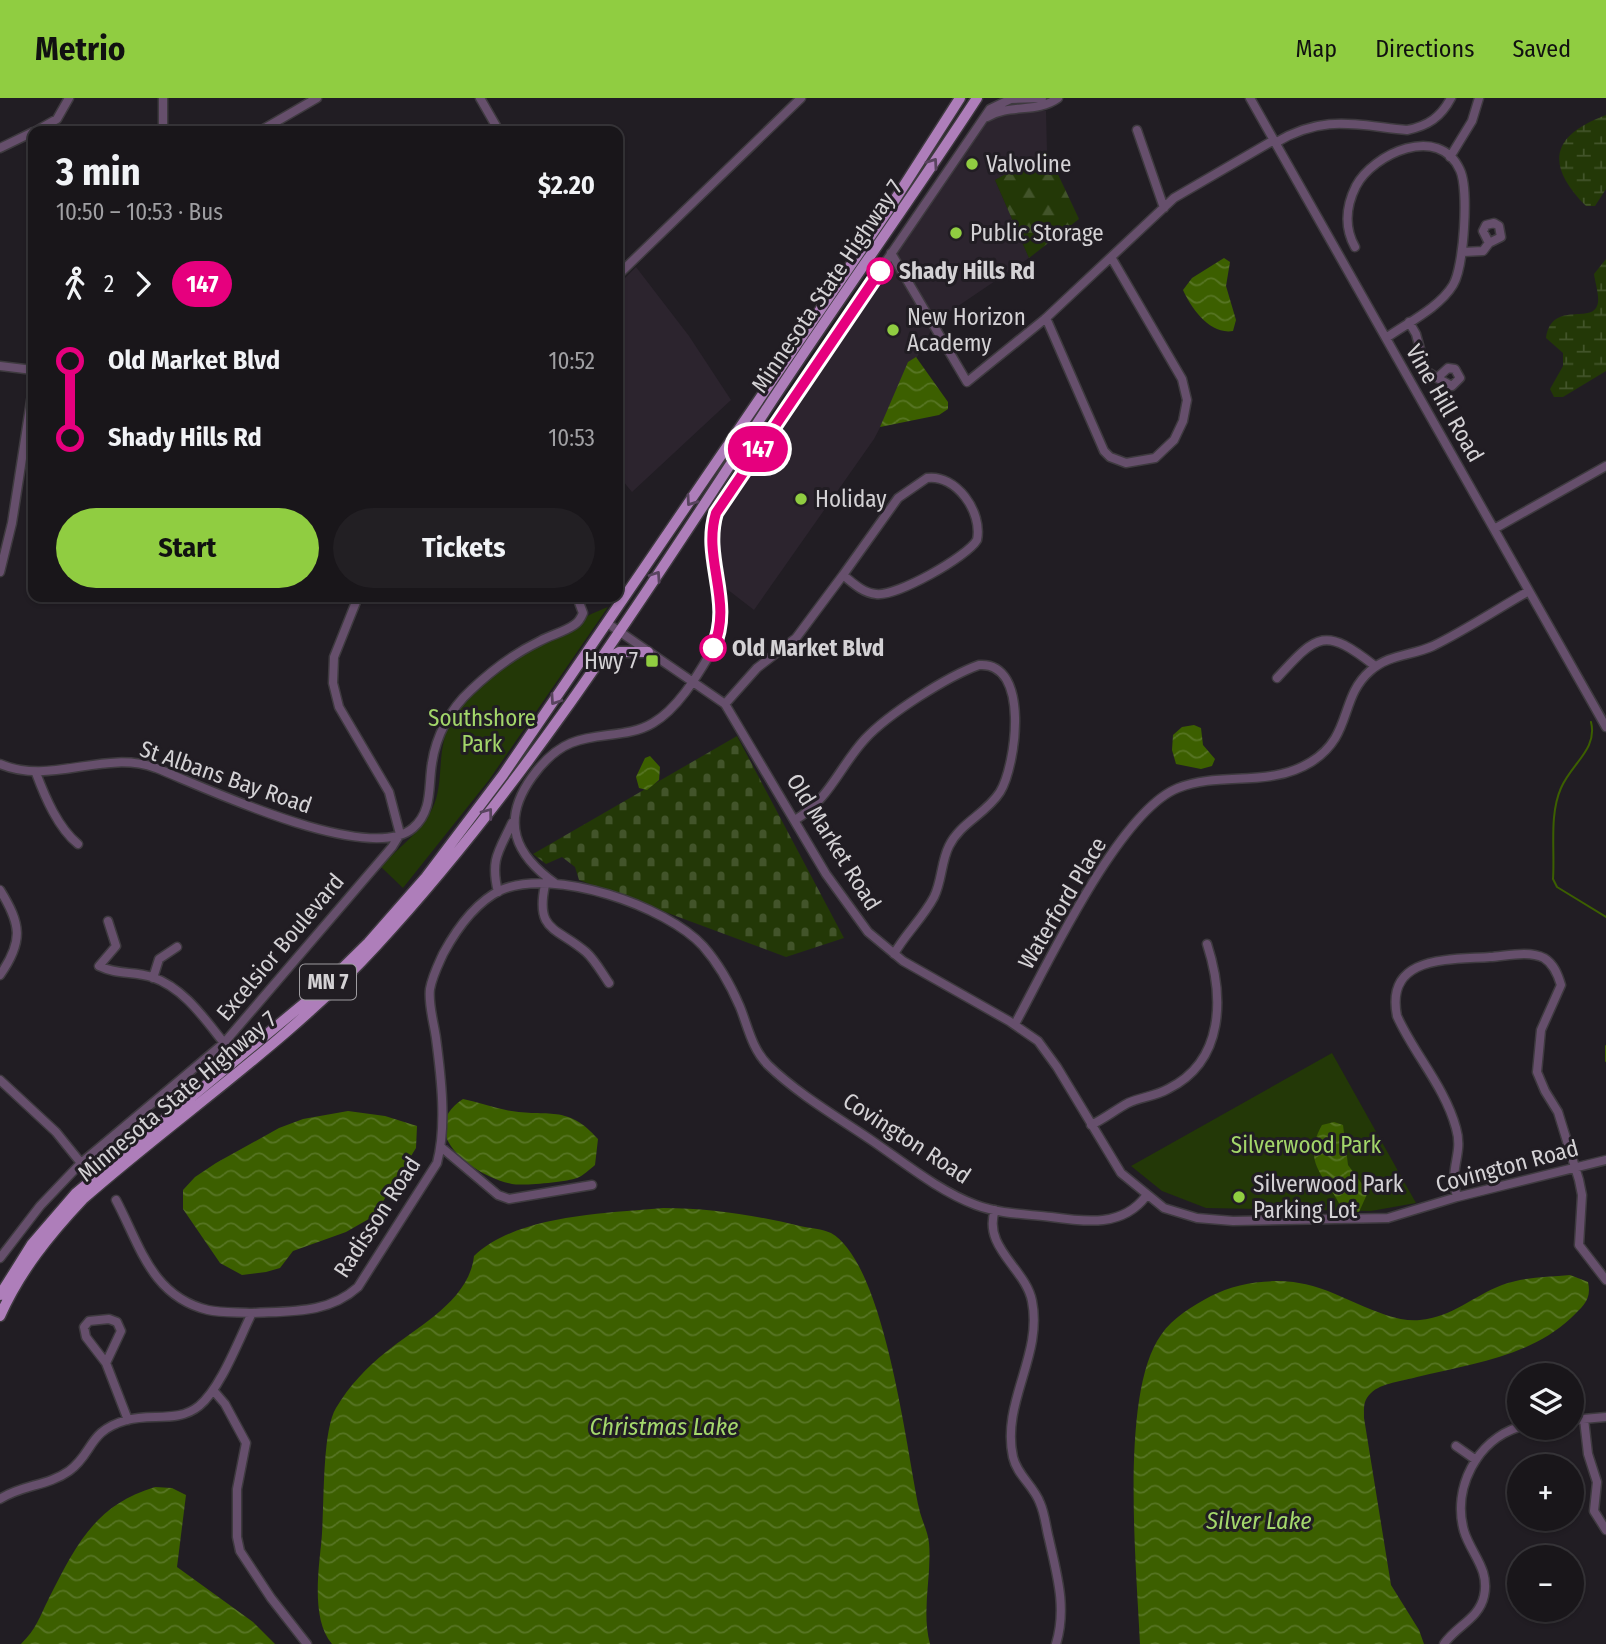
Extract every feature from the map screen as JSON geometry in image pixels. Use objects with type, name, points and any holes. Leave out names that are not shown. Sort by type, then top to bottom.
[{"type":"main road","name":"Minnesota State Highway 7","points":[[623,600],[881,221],[960,98]]},
{"type":"main road","name":"Minnesota State Highway 7","points":[[0,1316],[23,1272],[60,1223],[83,1199],[279,1038],[373,950],[471,835],[618,633],[977,98]]},
{"type":"main road","name":"Minnesota State Highway 7","points":[[0,1295],[32,1244],[76,1193],[276,1030],[368,943],[465,828],[621,602]]},
{"type":"main road","points":[[590,671],[619,652],[648,652]]},
{"type":"street","points":[[55,126],[69,98]]},
{"type":"street","points":[[163,98],[163,126]]},
{"type":"street","points":[[275,126],[317,98]]},
{"type":"street","points":[[480,98],[496,126]]},
{"type":"street","points":[[623,270],[801,98]]},
{"type":"street","points":[[498,892],[493,870],[496,855],[525,788],[550,757],[581,739],[632,732],[649,725],[670,710],[691,682],[712,650],[722,620],[722,597],[711,540],[719,507],[993,106],[1007,99],[1042,98]]},
{"type":"street","points":[[985,118],[1000,110],[1040,107],[1058,98]]},
{"type":"street","name":"Vine Hill Road","points":[[1250,98],[1606,727]]},
{"type":"street","points":[[891,253],[967,382],[1046,318],[1185,191],[1303,129],[1334,122],[1407,130],[1419,128],[1439,116],[1451,98]]},
{"type":"street","points":[[1450,157],[1472,121],[1479,98]]},
{"type":"street","points":[[1137,130],[1164,208]]},
{"type":"street","points":[[0,148],[28,135]]},
{"type":"street","points":[[1355,247],[1348,232],[1348,209],[1359,181],[1370,166],[1391,152],[1416,147],[1429,147],[1450,157],[1462,178],[1463,252],[1452,287],[1386,338]]},
{"type":"street","points":[[1463,252],[1483,251],[1489,243]]},
{"type":"street","points":[[1046,318],[1104,451],[1117,461],[1125,463],[1155,458],[1162,453],[1183,421],[1187,400],[1185,390],[1111,257]]},
{"type":"street","points":[[1409,322],[1416,334],[1424,367],[1437,378]]},
{"type":"street","points":[[0,366],[28,369]]},
{"type":"street","points":[[0,572],[12,523],[28,420]]},
{"type":"street","points":[[1494,529],[1606,466]]},
{"type":"street","points":[[725,704],[757,668],[796,638],[907,489],[935,477],[956,486],[978,526],[977,540],[969,551],[892,593],[865,592],[843,575]]},
{"type":"street","points":[[1277,678],[1308,646],[1325,640],[1343,643],[1375,666],[1390,658],[1430,647],[1530,591]]},
{"type":"street","points":[[356,602],[334,657],[333,683],[339,707],[389,792],[400,834]]},
{"type":"street","name":"Excelsior Boulevard","points":[[0,1258],[40,1206],[81,1163],[224,1043],[393,847],[400,834],[414,828],[429,803],[432,762],[441,731],[454,708],[492,671],[541,640],[575,625],[583,608],[580,602]]},
{"type":"street","name":"Old Market Road","points":[[607,623],[725,704],[855,916],[894,954],[1015,1024],[1049,1054],[1121,1173],[1146,1196]]},
{"type":"street","points":[[795,820],[816,806],[864,740],[893,714],[979,665],[992,666],[1004,677],[1013,691],[1017,711],[1007,779],[993,802],[955,835],[945,856],[935,895],[894,954]]},
{"type":"street","name":"Waterford Place","points":[[1015,1024],[1104,862],[1154,803],[1165,794],[1191,784],[1278,776],[1313,761],[1339,735],[1358,685],[1375,666]]},
{"type":"street","name":"St Albans Bay Road","points":[[0,764],[36,773],[114,762],[142,764],[250,809],[312,828],[360,836],[400,834]]},
{"type":"street","points":[[36,773],[51,807],[70,838],[78,844]]},
{"type":"street","points":[[513,820],[515,836],[524,855],[539,872],[556,884]]},
{"type":"street","name":"Radisson Road","points":[[116,1200],[146,1264],[161,1284],[184,1300],[208,1310],[252,1313],[312,1310],[343,1300],[370,1271],[436,1163],[441,1147],[439,1062],[429,992],[444,952],[477,907],[498,892],[525,885],[556,884]]},
{"type":"street","name":"Covington Road","points":[[556,884],[645,908],[678,925],[713,958],[737,1002],[754,1044],[768,1065],[846,1123],[931,1180],[973,1204],[995,1210],[1069,1220],[1119,1219],[1129,1214],[1146,1196],[1179,1214],[1233,1221],[1388,1218],[1457,1197],[1606,1160]]},
{"type":"street","points":[[545,885],[541,906],[547,926],[587,953],[610,983]]},
{"type":"street","points":[[0,890],[15,916],[18,938],[11,958],[0,975]]},
{"type":"street","points":[[108,921],[116,937],[116,946],[99,966],[114,973],[153,978],[183,996],[224,1043]]},
{"type":"street","points":[[1091,1125],[1126,1104],[1167,1090],[1203,1061],[1215,1034],[1217,1018],[1215,966],[1207,944]]},
{"type":"street","points":[[153,978],[159,959],[177,947]]},
{"type":"street","points":[[1457,1197],[1452,1174],[1458,1149],[1456,1128],[1446,1101],[1402,1026],[1395,1005],[1400,984],[1414,968],[1424,963],[1526,955],[1542,957],[1555,969],[1560,985],[1541,1030],[1537,1072],[1558,1112],[1582,1195],[1579,1245],[1606,1280]]},
{"type":"street","points":[[2,1085],[56,1132],[81,1163]]},
{"type":"street","points":[[441,1147],[498,1195],[509,1199],[592,1185]]},
{"type":"street","points":[[995,1210],[992,1225],[1002,1252],[1031,1296],[1035,1319],[1034,1341],[1010,1423],[1013,1458],[1040,1502],[1057,1575],[1062,1618],[1056,1644]]},
{"type":"street","points":[[0,1499],[66,1473],[76,1465],[94,1437],[128,1420],[180,1415],[202,1404],[213,1390],[252,1313]]},
{"type":"street","points":[[106,1363],[121,1331],[120,1326],[109,1319],[89,1321],[84,1327],[86,1337],[106,1363],[128,1420]]},
{"type":"street","points":[[213,1390],[225,1404],[246,1443],[237,1489],[237,1537],[240,1551],[307,1644]]},
{"type":"street","points":[[1606,1417],[1584,1419],[1588,1454],[1597,1482],[1594,1511],[1606,1530]]},
{"type":"street","points":[[1444,1644],[1472,1618],[1483,1599],[1483,1567],[1470,1544],[1462,1515],[1464,1485],[1476,1460],[1499,1437],[1507,1433]]},
{"type":"street","points":[[1456,1446],[1476,1460]]},
{"type":"shaded area","points":[[1046,111],[1047,151],[995,180],[1029,258],[936,321],[874,439],[754,610],[723,586],[716,561],[715,535],[725,506],[986,123],[999,114]]},
{"type":"shaded area","points":[[636,267],[689,336],[731,400],[632,492],[623,481],[623,280]]},
{"type":"green space","points":[[1606,115],[1606,189],[1595,206],[1586,206],[1564,177],[1560,152],[1574,132]]},
{"type":"green space","points":[[1047,151],[1079,219],[1029,258],[995,180]]},
{"type":"green space","points":[[1606,259],[1606,371],[1563,397],[1554,397],[1550,389],[1563,366],[1563,353],[1546,338],[1550,326],[1556,319],[1589,313],[1595,309],[1598,299],[1594,274]]},
{"type":"green space","name":"Southshore Park","points":[[608,607],[489,780],[403,888],[381,867],[419,829],[431,812],[438,792],[444,741],[452,718],[463,703],[499,670],[569,625]]},
{"type":"green space","points":[[737,736],[844,938],[786,957],[579,880],[575,867],[562,857],[546,864],[533,854]]},
{"type":"green space","name":"Silverwood Park","points":[[1332,1053],[1416,1203],[1371,1211],[1206,1208],[1162,1191],[1131,1166]]},
{"type":"water","points":[[1224,258],[1230,262],[1226,286],[1236,320],[1233,331],[1209,325],[1196,312],[1183,290],[1192,278]]},
{"type":"water","points":[[916,357],[948,402],[948,409],[939,415],[880,427],[908,362]]},
{"type":"water","points":[[1194,725],[1201,728],[1203,745],[1215,759],[1212,766],[1201,769],[1176,764],[1172,750],[1173,735],[1182,727]]},
{"type":"water","points":[[650,756],[660,767],[659,780],[647,790],[639,788],[636,777],[645,758]]},
{"type":"water","points":[[463,1099],[506,1110],[556,1114],[576,1120],[598,1139],[595,1165],[577,1178],[564,1181],[512,1184],[497,1180],[467,1163],[447,1139],[444,1125],[449,1112]]},
{"type":"water","points":[[348,1111],[385,1116],[417,1126],[416,1148],[374,1216],[346,1232],[293,1251],[280,1268],[242,1275],[220,1263],[183,1209],[183,1190],[195,1177],[216,1163],[279,1128],[303,1119]]},
{"type":"water","points":[[1334,1122],[1343,1125],[1348,1165],[1368,1192],[1359,1212],[1343,1212],[1315,1162],[1316,1139],[1322,1125]]},
{"type":"water","name":"Christmas Lake","points":[[663,1208],[732,1213],[820,1230],[831,1233],[850,1251],[866,1280],[879,1318],[900,1402],[919,1508],[928,1539],[930,1555],[926,1619],[930,1644],[332,1644],[321,1623],[319,1569],[328,1435],[336,1408],[347,1392],[379,1358],[427,1322],[452,1299],[463,1286],[474,1256],[492,1242],[513,1232],[563,1218]]},
{"type":"water","name":"Silver Lake","points":[[1570,1275],[1588,1282],[1588,1298],[1571,1318],[1555,1331],[1537,1342],[1498,1357],[1386,1385],[1371,1393],[1365,1402],[1364,1418],[1391,1585],[1419,1630],[1424,1644],[1140,1644],[1134,1529],[1135,1439],[1148,1362],[1161,1335],[1177,1317],[1221,1292],[1242,1285],[1277,1281],[1314,1286],[1391,1317],[1420,1320],[1443,1315],[1510,1282]]},
{"type":"water","points":[[155,1487],[172,1488],[186,1495],[177,1567],[253,1622],[275,1644],[21,1644],[34,1628],[69,1561],[90,1529],[117,1504]]},
{"type":"waterway","points":[[1591,722],[1591,740],[1565,779],[1557,798],[1553,879],[1557,887],[1606,917]]},
{"type":"waterway","points":[[1606,1046],[1606,1061]]},
{"type":"bus line","name":"147","points":[[713,648],[719,635],[722,611],[722,597],[711,548],[711,533],[716,513],[729,490],[880,271]]},
{"type":"place","name":"Valvoline","points":[[972,164]]},
{"type":"place","name":"Public Storage","points":[[956,233]]},
{"type":"place","name":"Shady Hills Rd","points":[[880,271]]},
{"type":"place","name":"New Horizon Academy","points":[[893,330]]},
{"type":"place","name":"Holiday","points":[[801,499]]},
{"type":"place","name":"Old Market Blvd","points":[[713,648]]},
{"type":"place","name":"Hwy 7","points":[[652,661]]},
{"type":"place","name":"Silverwood Park Parking Lot","points":[[1239,1197]]}]
